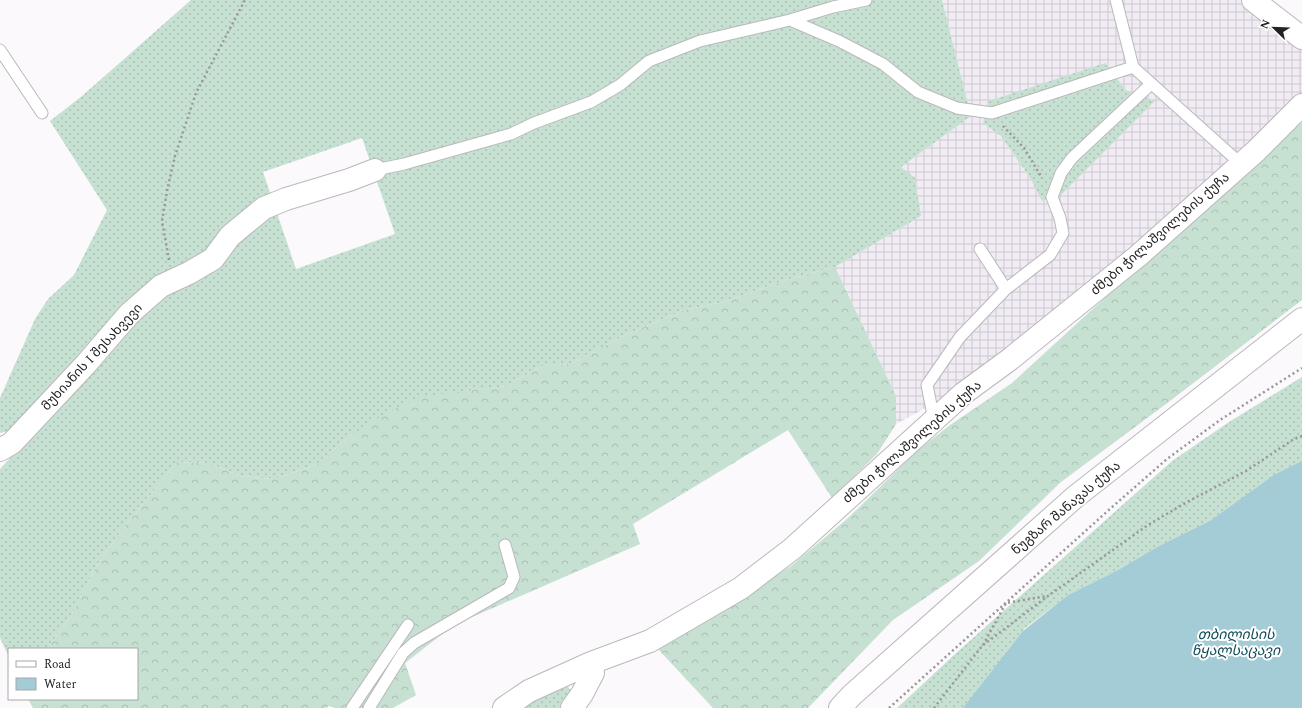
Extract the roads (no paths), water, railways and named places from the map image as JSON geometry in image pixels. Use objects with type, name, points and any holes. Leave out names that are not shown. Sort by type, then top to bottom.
[{"type":"street","points":[[1253,0],[1302,38]]},
{"type":"street","name":"ძმები ჭილაშვილების ქუჩა","points":[[504,708],[529,691],[591,663],[650,641],[741,588],[792,549],[964,393],[1009,360],[1138,256],[1241,164],[1302,105]]},
{"type":"street","name":"მუხიანის I შესახვევი","points":[[0,450],[12,443],[86,364],[129,314],[161,286],[189,273],[213,259],[230,236],[264,208],[286,199],[349,180],[375,170]]},
{"type":"street","name":"ნუგზარ შანავას ქუჩა","points":[[840,708],[852,695],[1075,498],[1302,319]]},
{"type":"street","points":[[572,708],[582,694],[593,673],[591,663]]},
{"type":"lane","points":[[375,170],[404,164],[511,134],[534,123],[591,102],[620,85],[649,61],[700,41],[866,0]]},
{"type":"lane","points":[[1116,0],[1133,67],[1241,164]]},
{"type":"lane","points":[[790,20],[839,41],[884,64],[918,92],[957,108],[992,113],[1133,67]]},
{"type":"lane","points":[[0,50],[42,113]]},
{"type":"lane","points":[[934,420],[927,385],[960,337],[1006,289],[1050,255],[1063,233],[1060,218],[1052,197],[1061,173],[1072,158],[1151,84]]},
{"type":"lane","points":[[980,249],[1006,289]]},
{"type":"lane","points":[[369,708],[403,653],[414,643],[509,588],[514,577],[505,545]]},
{"type":"lane","points":[[352,708],[408,625]]},
{"type":"water","name":"თბილისის წყალსაცავი","points":[[1302,461],[1302,708],[963,708],[1023,631],[1068,595],[1118,570],[1157,547],[1210,521],[1274,475]]}]
